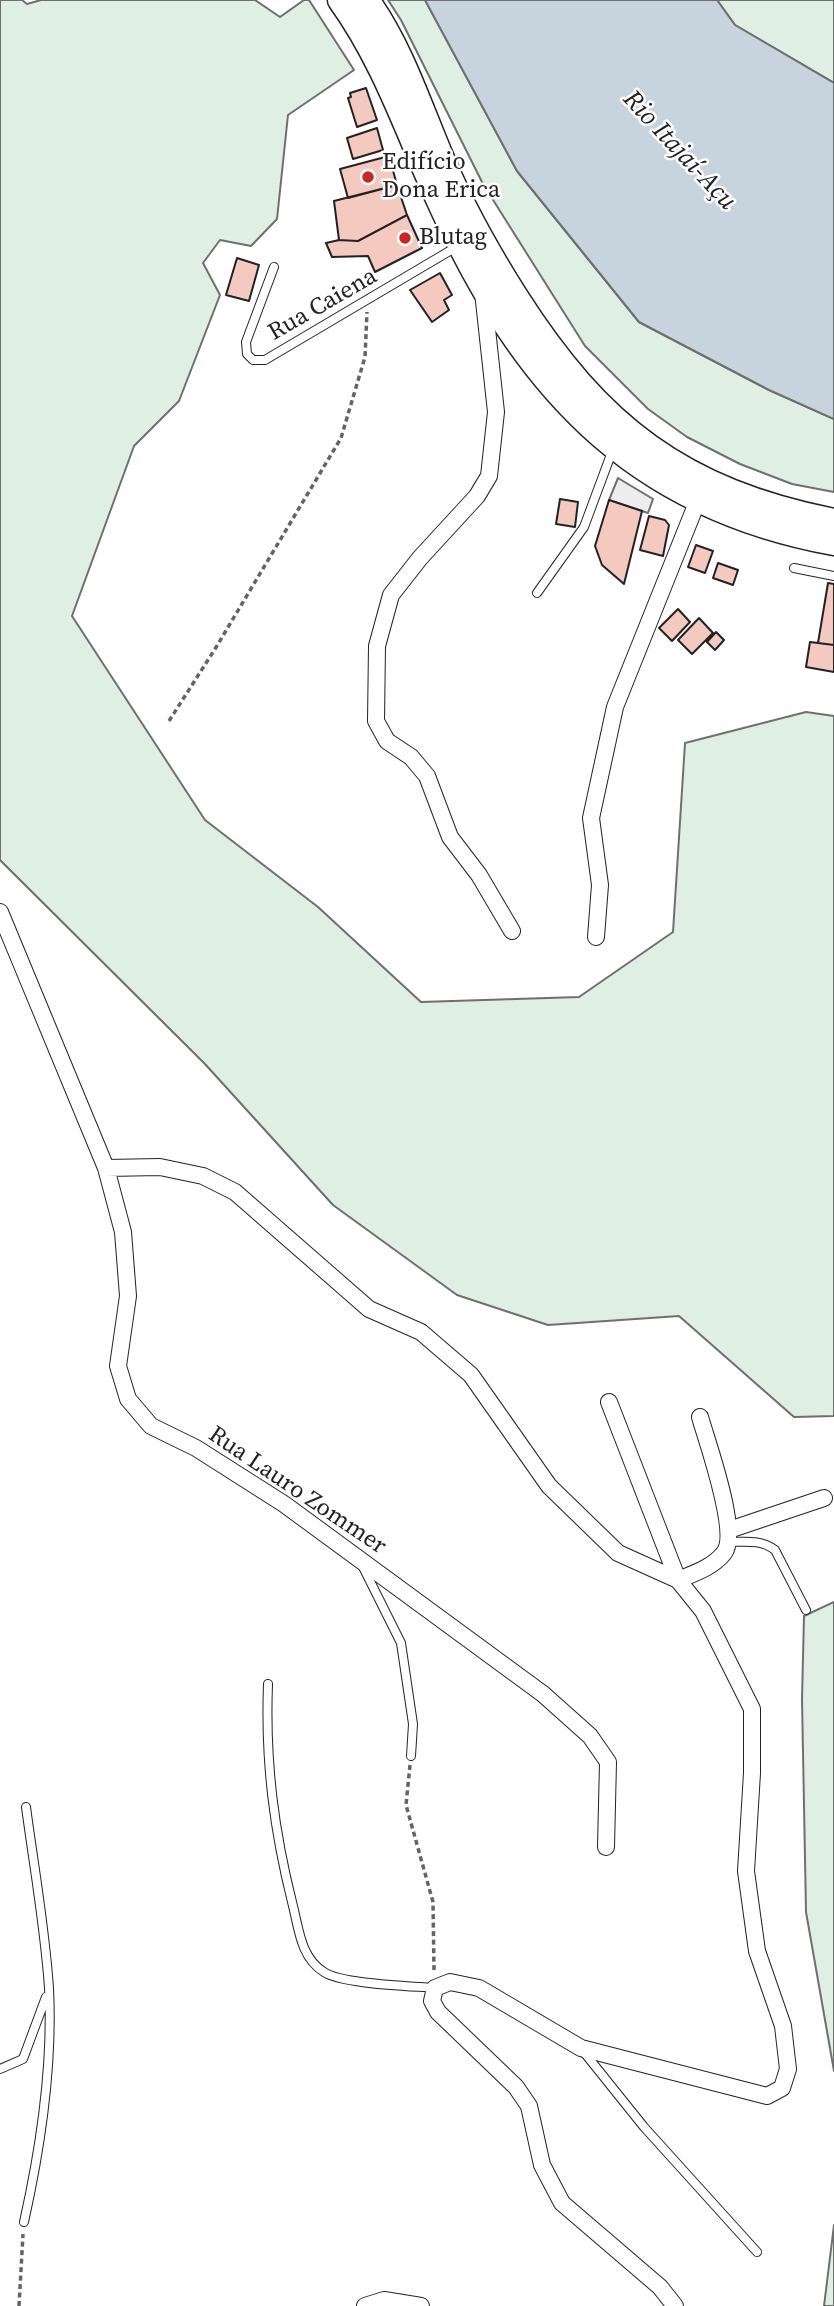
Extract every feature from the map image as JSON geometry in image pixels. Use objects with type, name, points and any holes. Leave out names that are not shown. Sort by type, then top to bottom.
[{"type":"main road","points":[[340,0],[381,66],[460,244],[482,284],[550,385],[613,449],[651,476],[734,517],[784,534],[834,543]]},
{"type":"main road","points":[[367,0],[398,55],[450,178],[477,233],[547,344],[587,394],[630,434],[676,466],[705,481],[785,511],[834,520]]},
{"type":"street","points":[[482,284],[496,412],[489,476],[477,496],[420,558],[391,595],[377,646],[376,722],[387,741],[411,757],[427,776],[450,837],[479,875],[512,931]]},
{"type":"street","points":[[596,937],[600,885],[591,818],[615,707],[698,500]]},
{"type":"street","name":"Rua Lauro Zommer","points":[[0,912],[106,1168],[122,1232],[128,1296],[118,1366],[128,1399],[151,1426],[195,1448],[273,1497],[533,1686],[590,1736],[608,1762],[606,1847]]},
{"type":"street","points":[[106,1168],[159,1167],[204,1175],[235,1192],[369,1309],[421,1332],[471,1375],[549,1486],[618,1553],[678,1580],[709,1567],[727,1551],[729,1536],[700,1417]]},
{"type":"street","points":[[609,1402],[678,1580],[703,1611],[752,1709],[752,1773],[746,1871],[757,1951],[783,2026],[789,2069],[782,2088],[767,2096],[581,2048],[480,1988],[450,1982],[435,1987],[432,2001],[438,2012],[516,2087],[529,2106],[542,2165],[562,2203],[660,2287],[676,2306]]},
{"type":"street","points":[[729,1536],[824,1498]]},
{"type":"street","points":[[365,2306],[384,2300],[421,2306]]},
{"type":"lane","name":"Rua Caiena","points":[[274,267],[247,342],[247,354],[253,360],[265,360],[460,244]]},
{"type":"lane","points":[[537,593],[584,527],[613,449]]},
{"type":"lane","points":[[794,568],[834,576]]},
{"type":"lane","points":[[729,1536],[767,1543],[775,1550],[806,1610]]},
{"type":"lane","points":[[361,1562],[401,1643],[413,1724],[411,1756]]},
{"type":"lane","points":[[268,1684],[266,1722],[276,1838],[302,1945],[311,1962],[326,1974],[435,1987]]},
{"type":"lane","points":[[24,2222],[37,2163],[45,2089],[49,1990],[26,1807]]},
{"type":"lane","points":[[0,2069],[23,2059],[49,1990]]},
{"type":"lane","points":[[581,2048],[644,2127],[757,2252]]},
{"type":"path","points":[[169,721],[341,438],[365,357],[368,299]]},
{"type":"path","points":[[411,1756],[406,1805],[433,1902],[435,1987]]},
{"type":"path","points":[[19,2306],[24,2222]]},
{"type":"green space","points":[[0,0],[22,0],[27,4],[41,0],[255,0],[280,17],[304,0],[309,0],[354,70],[288,115],[277,219],[251,246],[220,240],[203,263],[220,295],[179,401],[134,446],[72,616],[205,820],[318,907],[421,1002],[579,997],[673,932],[685,743],[806,712],[834,716],[834,1416],[794,1417],[679,1316],[548,1325],[457,1295],[333,1205],[205,1064],[0,860]]},
{"type":"green space","points":[[388,0],[425,0],[517,171],[639,322],[769,390],[834,419],[834,492],[792,484],[740,464],[687,437],[648,409],[585,346],[483,184],[401,20]]},
{"type":"green space","points":[[717,0],[834,0],[834,83],[735,25]]},
{"type":"green space","points":[[834,1602],[834,2071],[806,1912],[802,1699],[804,1616]]},
{"type":"green space","points":[[834,2225],[834,2306],[824,2306]]},
{"type":"shaded area","points":[[618,478],[653,499],[648,513],[609,500]]},
{"type":"water","name":"Rio Itajaí-Açu","points":[[425,0],[717,0],[735,25],[834,83],[834,419],[769,390],[639,322],[517,171]]},
{"type":"building","points":[[366,88],[377,120],[357,127],[348,98],[351,97],[350,93]]},
{"type":"building","points":[[377,128],[383,150],[353,159],[347,138]]},
{"type":"building","name":"Edifício Dona Erica","points":[[389,156],[397,185],[348,198],[340,169]]},
{"type":"building","points":[[397,185],[407,215],[358,241],[339,240],[334,201]]},
{"type":"building","points":[[407,215],[422,248],[375,272],[368,256],[332,257],[326,243],[339,240],[358,241]]},
{"type":"building","points":[[237,258],[259,265],[249,301],[226,295]]},
{"type":"building","points":[[440,273],[452,295],[444,300],[449,310],[432,322],[410,290]]},
{"type":"building","points":[[560,499],[578,502],[575,527],[556,524]]},
{"type":"building","points":[[609,500],[642,511],[624,584],[602,565],[595,546]]},
{"type":"building","points":[[649,516],[665,520],[669,525],[663,556],[640,550]]},
{"type":"building","points":[[696,545],[713,551],[705,573],[688,567]]},
{"type":"building","points":[[718,563],[738,570],[733,585],[713,578]]},
{"type":"building","points":[[828,583],[834,584],[834,645],[818,643]]},
{"type":"building","points":[[678,609],[690,622],[672,641],[659,628]]},
{"type":"building","points":[[699,618],[713,633],[692,654],[678,640]]},
{"type":"building","points":[[716,632],[724,640],[715,650],[707,642]]},
{"type":"building","points":[[810,642],[834,645],[834,672],[806,667]]},
{"type":"place","name":"Edifício Dona Erica","points":[[368,177]]},
{"type":"place","name":"Blutag","points":[[405,238]]}]
